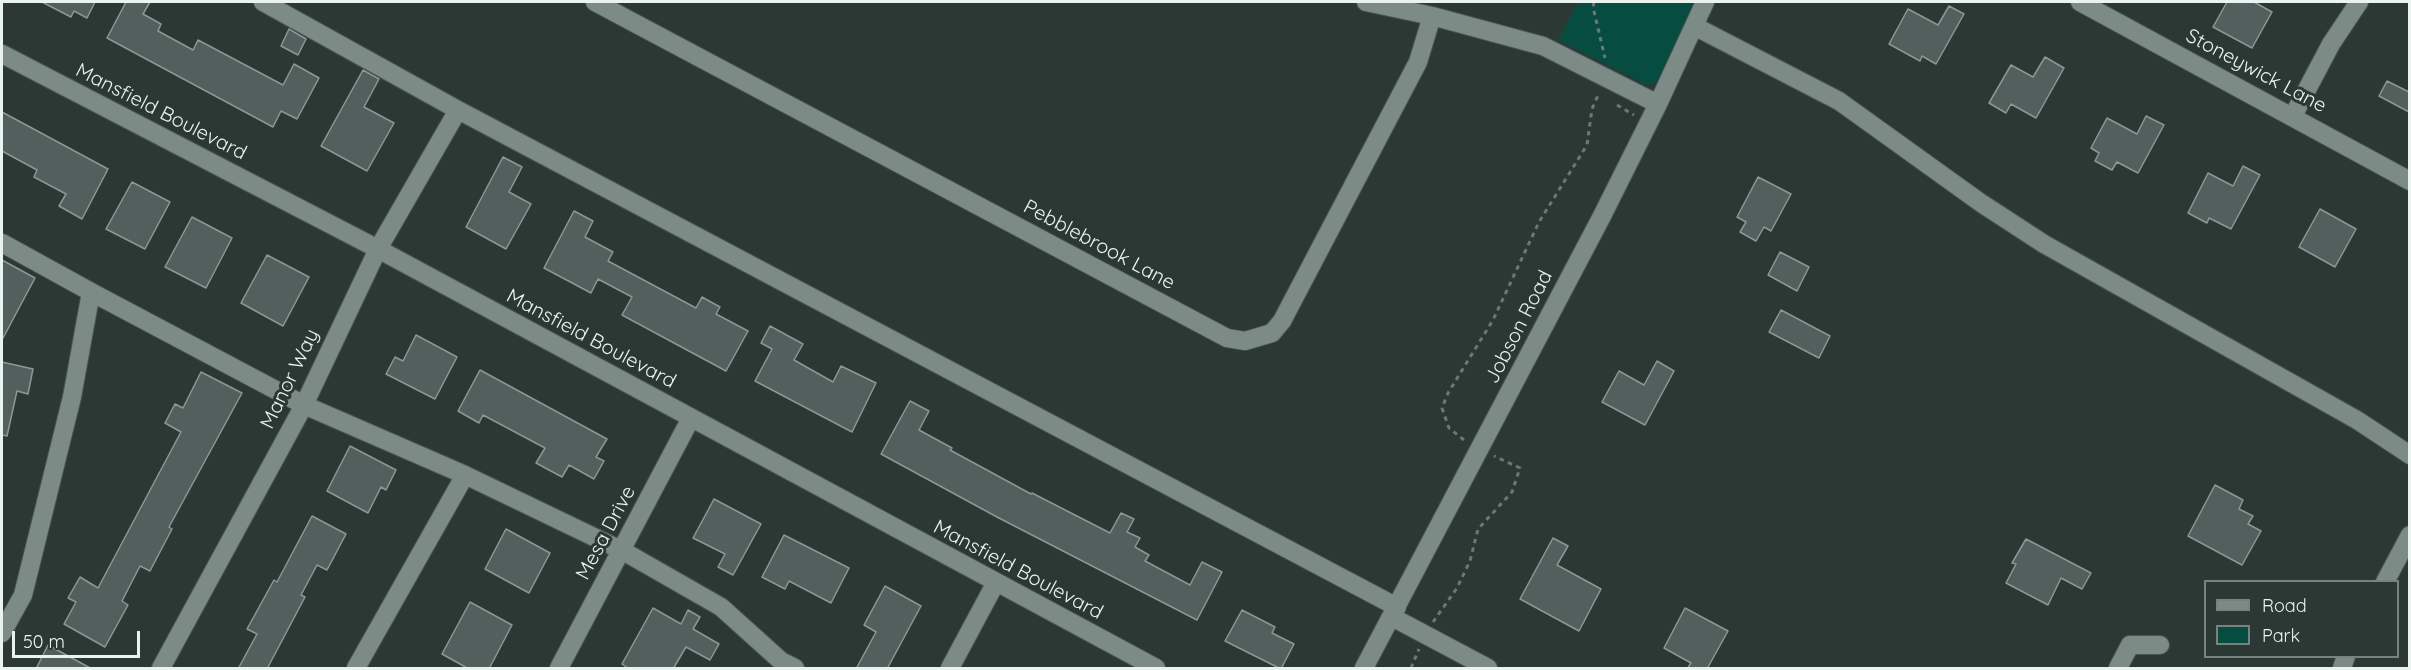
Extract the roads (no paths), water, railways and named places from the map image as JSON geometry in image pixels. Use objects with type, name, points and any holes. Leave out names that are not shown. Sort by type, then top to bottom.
[{"type":"street","points":[[262,2],[458,110],[1395,612],[1488,669]]},
{"type":"street","name":"Pebblebrook Lane","points":[[595,2],[1227,338],[1245,341],[1272,333],[1282,321],[1418,62],[1432,16]]},
{"type":"street","points":[[1366,2],[1432,16],[1543,46],[1573,59],[1658,104]]},
{"type":"street","name":"Jobson Road","points":[[1364,669],[1658,104],[1705,2]]},
{"type":"street","name":"Stoneywick Lane","points":[[2080,2],[2409,181]]},
{"type":"street","points":[[2293,116],[2331,44],[2359,2]]},
{"type":"street","points":[[1694,26],[1839,101],[1981,203],[2044,244],[2357,420],[2409,455]]},
{"type":"street","name":"Mansfield Boulevard","points":[[2,54],[378,249],[1156,669]]},
{"type":"street","name":"Manor Way","points":[[161,669],[304,405],[378,249],[458,110]]},
{"type":"street","points":[[2,243],[304,405],[465,476],[623,551],[720,607],[784,666]]},
{"type":"street","points":[[2,633],[23,595],[72,397],[91,292]]},
{"type":"street","name":"Mesa Drive","points":[[559,669],[691,418]]},
{"type":"street","points":[[356,669],[465,476]]},
{"type":"street","points":[[2386,580],[2409,535]]},
{"type":"street","points":[[950,669],[995,584]]},
{"type":"street","points":[[2118,669],[2130,645],[2160,645]]}]
